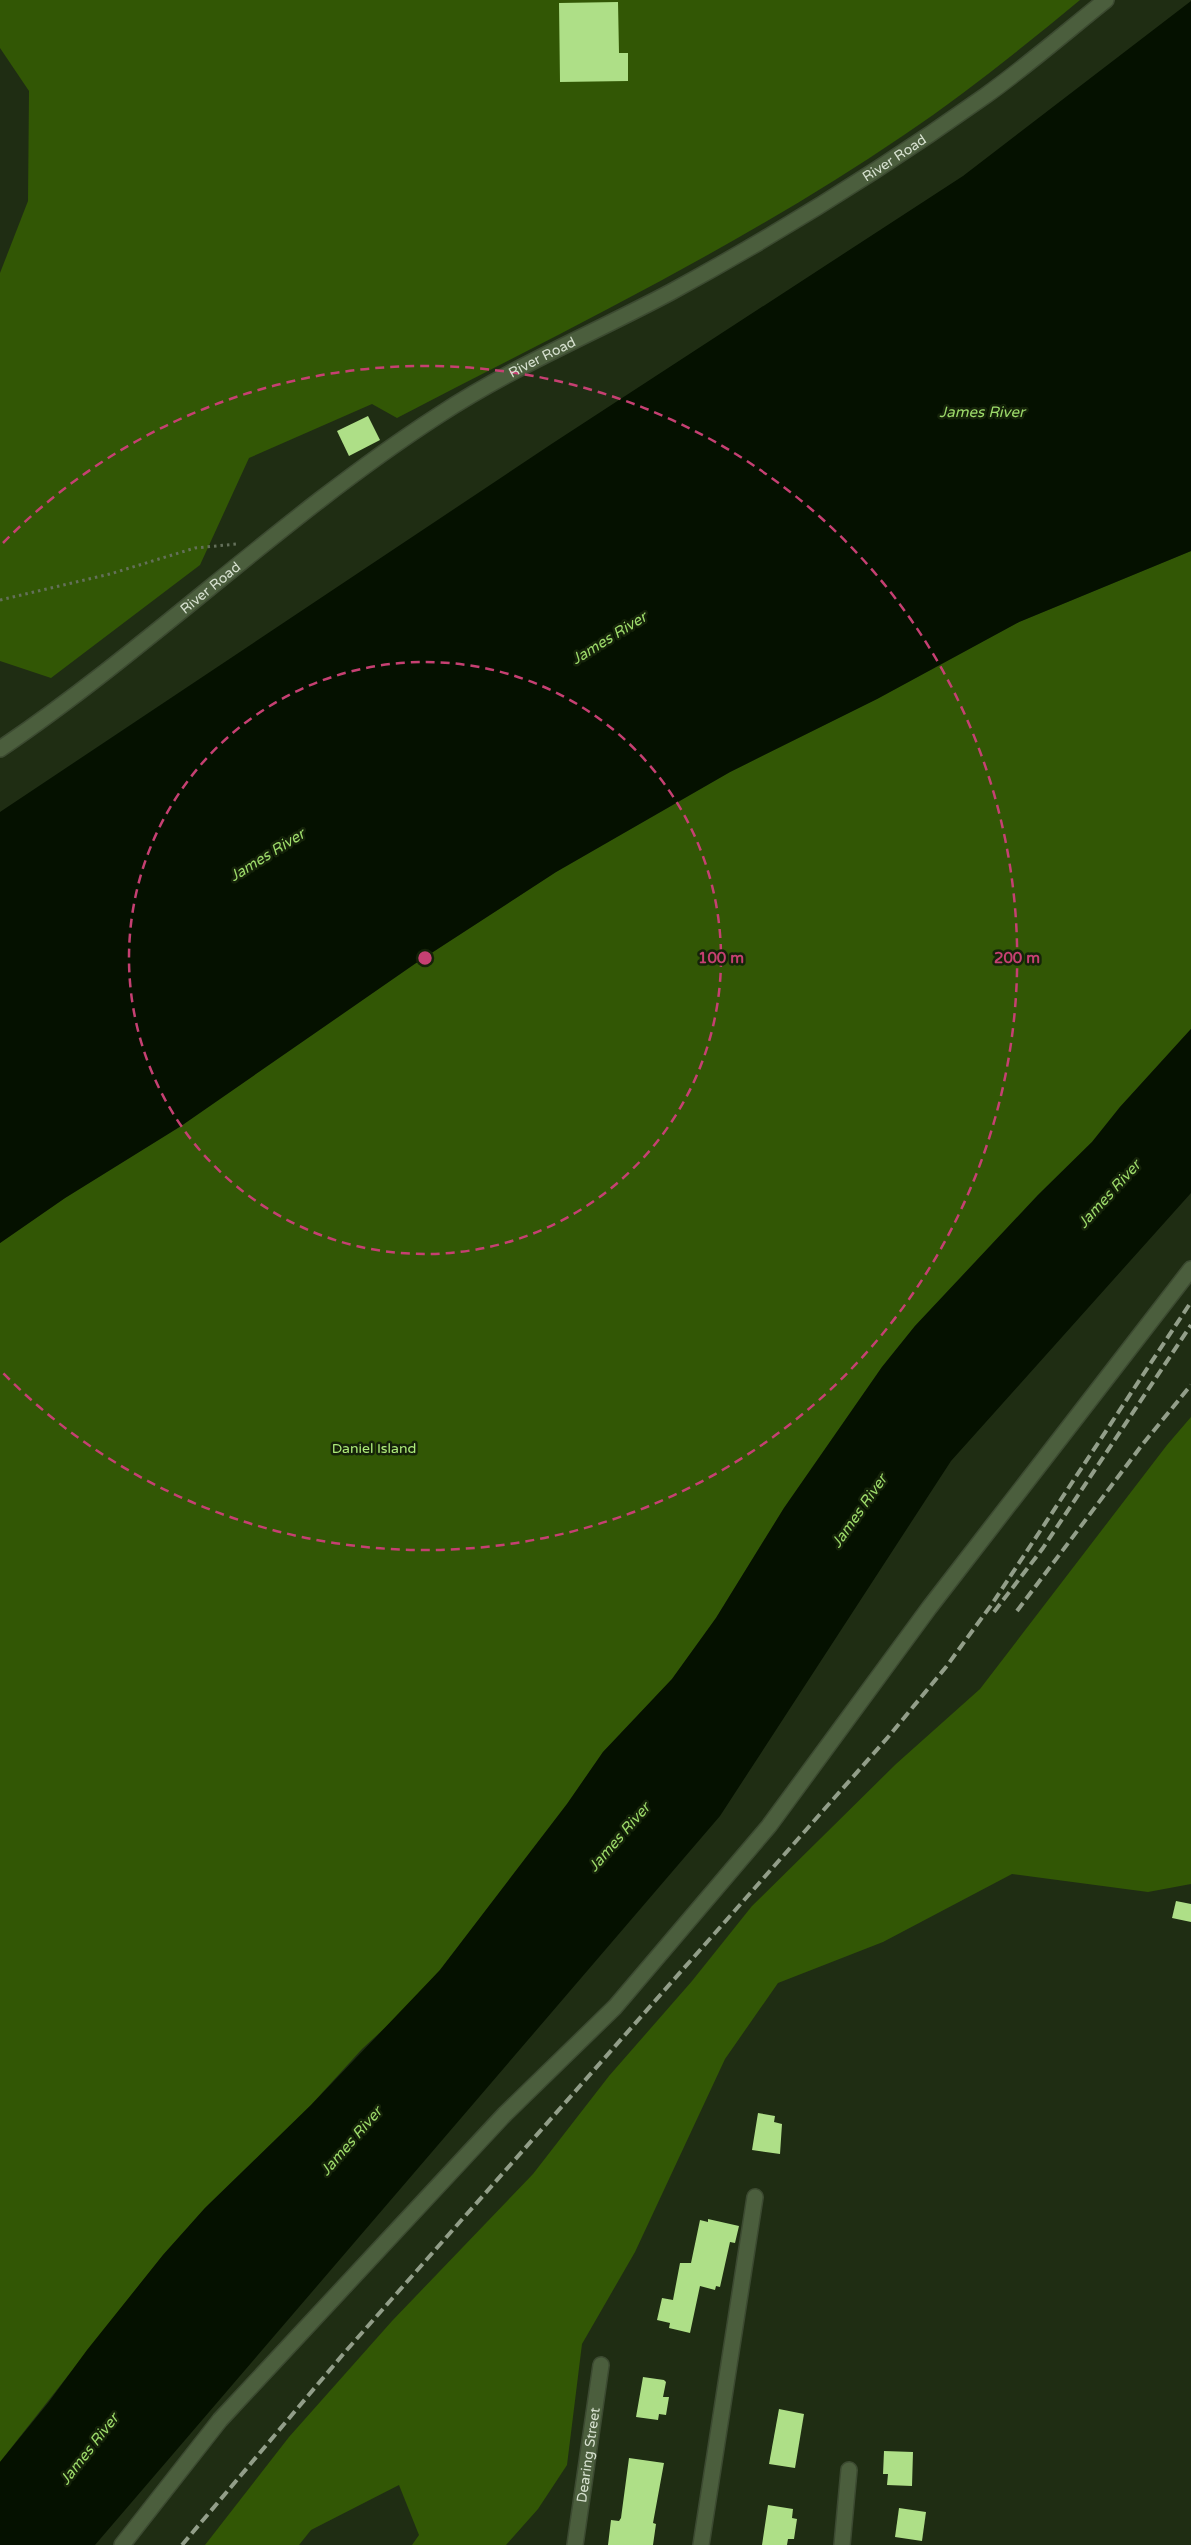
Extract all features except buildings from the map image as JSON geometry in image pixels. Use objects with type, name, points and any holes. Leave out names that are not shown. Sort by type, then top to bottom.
[{"type":"street","name":"River Road","points":[[0,749],[82,689],[330,492],[462,401],[672,292],[794,221],[890,160],[986,95],[1106,0]]},
{"type":"street","points":[[122,2545],[220,2420],[505,2114],[615,2007],[768,1826],[929,1608],[1191,1269]]},
{"type":"street","points":[[701,2545],[756,2197]]},
{"type":"street","name":"Dearing Street","points":[[576,2545],[602,2365]]},
{"type":"street","points":[[842,2545],[849,2470]]},
{"type":"path","points":[[0,600],[110,574],[195,548],[226,543],[263,544]]},
{"type":"green space","points":[[0,0],[1080,0],[994,70],[904,135],[781,213],[655,284],[397,418],[372,404],[249,458],[200,565],[51,678],[0,661],[0,273],[28,201],[29,91],[0,48]]},
{"type":"green space","name":"Daniel Island","points":[[1191,551],[1191,1029],[1120,1107],[1092,1142],[1038,1195],[915,1326],[882,1367],[784,1508],[716,1618],[672,1679],[603,1752],[567,1804],[440,1970],[401,2013],[362,2049],[311,2105],[205,2208],[163,2255],[0,2462],[0,1243],[65,1198],[181,1126],[416,963],[556,872],[730,772],[877,699],[1019,622]]},
{"type":"green space","points":[[1191,1417],[1191,1884],[1148,1892],[1012,1874],[883,1942],[778,1983],[725,2059],[635,2252],[582,2344],[567,2465],[538,2509],[506,2545],[412,2545],[419,2535],[399,2485],[311,2530],[299,2545],[205,2545],[289,2437],[392,2321],[533,2174],[609,2076],[692,1981],[752,1906],[896,1764],[980,1689],[1167,1445]]},
{"type":"water","name":"James River","points":[[1191,1],[1191,551],[1019,622],[877,699],[730,772],[556,872],[416,963],[181,1126],[65,1198],[0,1243],[0,812],[553,443],[963,176]]},
{"type":"water","name":"James River","points":[[1191,1029],[1191,1193],[951,1461],[720,1816],[95,2545],[0,2545],[0,2462],[48,2403],[87,2350],[163,2255],[205,2208],[311,2105],[440,1970],[567,1804],[603,1752],[672,1679],[716,1618],[784,1508],[882,1367],[915,1326],[1038,1195],[1092,1142],[1120,1107]]},
{"type":"railway","points":[[182,2545],[345,2352],[889,1736],[946,1667],[992,1604],[1191,1302]]},
{"type":"railway","points":[[994,1612],[1043,1548],[1191,1325]]},
{"type":"railway","points":[[1017,1611],[1142,1445],[1191,1385]]}]
